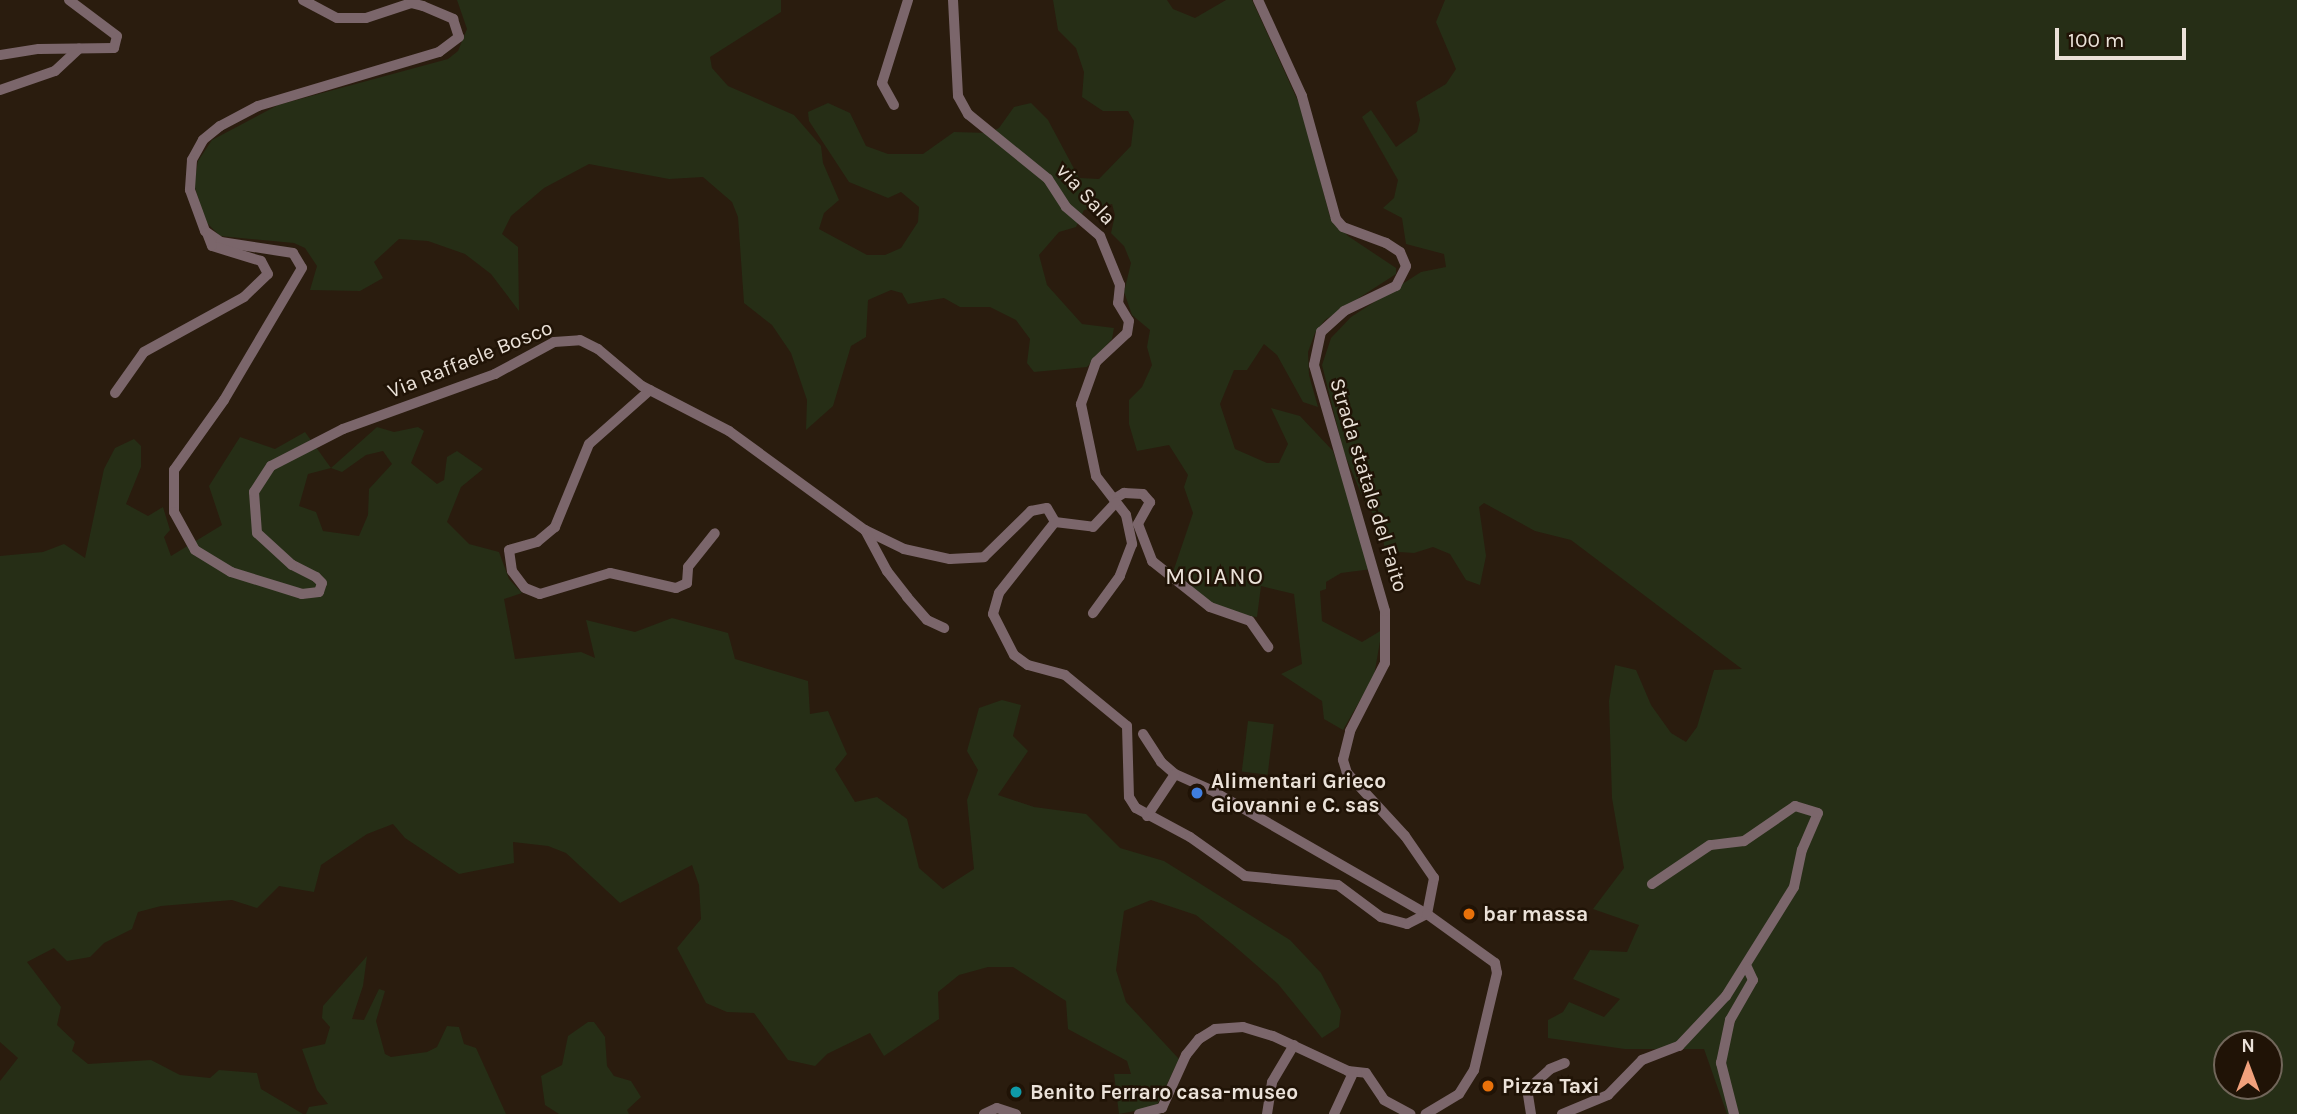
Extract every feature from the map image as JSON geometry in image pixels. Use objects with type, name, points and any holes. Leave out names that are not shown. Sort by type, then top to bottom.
[{"type":"street","points":[[0,55],[114,48],[117,37],[69,0]]},
{"type":"street","points":[[115,393],[144,352],[244,297],[268,274],[261,261],[212,246],[195,208],[188,172],[203,140],[219,126],[258,106],[439,52],[459,37],[453,19],[423,5],[401,5],[366,18],[337,18],[303,0]]},
{"type":"street","points":[[894,105],[882,83],[908,0]]},
{"type":"street","name":"via Sala","points":[[953,0],[958,96],[968,114],[1048,179],[1066,207],[1100,236],[1120,285],[1118,303],[1129,327],[1096,362],[1081,404],[1090,459],[1115,501]]},
{"type":"street","name":"Strada statale del Faito","points":[[1258,0],[1302,96],[1336,219],[1387,243],[1400,252],[1406,266],[1395,286],[1344,311],[1321,332],[1314,365],[1385,611],[1385,663],[1355,719],[1343,760],[1347,774],[1428,865],[1435,891],[1427,915]]},
{"type":"street","points":[[0,90],[55,71],[79,49]]},
{"type":"street","name":"Via Raffaele Bosco","points":[[207,233],[221,242],[293,253],[302,268],[301,276],[276,307],[224,400],[179,460],[171,482],[176,519],[187,542],[231,572],[302,594],[319,592],[322,583],[317,577],[292,565],[257,533],[254,492],[271,466],[343,429],[495,374],[554,342],[572,339],[598,349],[650,390],[729,431],[865,530],[931,557],[973,560],[993,552],[1031,511],[1046,508],[1055,522]]},
{"type":"street","points":[[650,390],[589,444],[555,527],[537,542],[509,550],[512,570],[526,588],[540,594],[610,573],[676,588],[687,583],[688,567],[715,533]]},
{"type":"street","points":[[1268,647],[1250,621],[1210,607],[1152,561],[1138,524],[1150,502],[1143,494],[1124,493],[1093,527],[1055,522],[999,593],[993,614],[1014,655],[1028,665],[1065,675],[1127,726],[1129,797],[1147,816],[1190,837],[1245,876],[1338,885],[1393,922],[1418,922],[1427,915]]},
{"type":"street","points":[[1093,613],[1120,576],[1132,544],[1126,515],[1115,501]]},
{"type":"street","points":[[865,530],[887,571],[907,597],[928,620],[944,628]]},
{"type":"street","points":[[1143,734],[1161,762],[1175,774],[1211,789],[1427,915],[1488,956],[1497,972],[1469,1078],[1460,1094],[1426,1114]]},
{"type":"street","points":[[1147,816],[1175,774]]},
{"type":"street","points":[[1567,1111],[1608,1095],[1636,1065],[1679,1046],[1747,967],[1794,887],[1802,850],[1818,813],[1795,806],[1744,841],[1710,845],[1652,884]]},
{"type":"street","points":[[1734,1114],[1721,1063],[1730,1020],[1752,984],[1752,972],[1747,967]]},
{"type":"street","points":[[1139,1114],[1162,1108],[1186,1055],[1215,1030],[1243,1027],[1294,1045],[1353,1073],[1367,1073],[1384,1100],[1410,1114]]},
{"type":"street","points":[[1267,1114],[1272,1082],[1294,1045]]},
{"type":"street","points":[[1531,1114],[1527,1090],[1550,1069],[1565,1063]]},
{"type":"street","points":[[1334,1114],[1353,1073]]},
{"type":"street","points":[[984,1114],[997,1108],[1016,1114]]},
{"type":"green space","points":[[457,0],[781,0],[781,12],[710,57],[712,68],[728,86],[794,115],[821,146],[823,163],[839,200],[824,213],[819,229],[867,255],[885,255],[901,248],[918,222],[919,207],[901,192],[888,198],[849,182],[809,121],[808,112],[828,103],[850,113],[866,146],[888,154],[923,154],[954,132],[989,133],[999,128],[1014,107],[1031,103],[1048,120],[1079,178],[1099,179],[1131,146],[1134,121],[1128,111],[1103,111],[1082,97],[1084,72],[1076,48],[1058,30],[1053,0],[1167,0],[1173,9],[1195,18],[1226,0],[1252,0],[1302,110],[1330,217],[1348,236],[1396,268],[1396,274],[1325,320],[1315,333],[1308,352],[1309,375],[1318,407],[1303,402],[1277,355],[1264,344],[1247,370],[1234,370],[1220,404],[1235,449],[1267,463],[1279,463],[1288,444],[1271,408],[1300,416],[1333,451],[1372,569],[1341,573],[1326,582],[1326,589],[1320,591],[1322,621],[1362,642],[1382,630],[1374,676],[1343,730],[1324,719],[1322,701],[1281,674],[1302,664],[1294,594],[1261,586],[1257,617],[1222,613],[1172,575],[1193,513],[1184,487],[1188,475],[1169,445],[1137,451],[1129,424],[1129,400],[1142,387],[1152,365],[1147,347],[1150,330],[1132,315],[1124,292],[1131,263],[1124,246],[1111,233],[1115,215],[1112,204],[1084,210],[1076,227],[1059,232],[1039,255],[1047,285],[1082,324],[1114,328],[1112,339],[1087,367],[1034,372],[1027,363],[1030,339],[1016,320],[990,307],[960,307],[944,298],[908,304],[902,293],[891,290],[868,300],[866,337],[851,346],[833,406],[806,430],[807,400],[791,353],[772,325],[744,303],[738,217],[732,202],[703,177],[669,179],[589,164],[544,188],[511,216],[502,234],[518,247],[519,311],[491,274],[465,254],[428,241],[399,239],[374,262],[383,278],[360,291],[310,290],[317,266],[305,248],[294,243],[220,236],[206,222],[194,185],[198,161],[212,140],[278,105],[448,59],[458,51],[467,29]]},
{"type":"green space","points":[[1445,0],[2297,0],[2297,1114],[1727,1114],[1704,1049],[1625,1049],[1548,1038],[1548,1020],[1563,1012],[1569,1002],[1604,1017],[1620,999],[1573,979],[1590,950],[1627,952],[1639,925],[1593,909],[1624,868],[1612,798],[1609,701],[1615,665],[1636,670],[1651,705],[1671,733],[1686,742],[1697,727],[1714,670],[1742,669],[1571,540],[1535,531],[1484,503],[1479,507],[1486,556],[1480,585],[1466,580],[1450,554],[1433,547],[1414,553],[1385,551],[1381,526],[1364,500],[1344,453],[1322,365],[1331,338],[1351,317],[1421,272],[1446,267],[1444,254],[1406,244],[1402,218],[1383,208],[1394,198],[1398,180],[1362,117],[1371,110],[1396,147],[1417,132],[1420,120],[1416,102],[1446,84],[1456,69],[1436,22]]},
{"type":"green space","points":[[377,427],[394,432],[418,427],[424,431],[411,463],[437,484],[444,480],[447,457],[457,451],[483,469],[461,487],[447,522],[469,544],[499,552],[509,579],[522,593],[504,599],[515,659],[581,652],[595,658],[586,620],[635,632],[672,618],[728,633],[735,659],[808,681],[810,714],[828,711],[847,754],[835,769],[855,802],[877,797],[907,819],[919,868],[943,889],[974,869],[967,800],[978,770],[967,751],[979,708],[1002,700],[1021,705],[1013,736],[1028,751],[998,795],[1034,807],[1086,814],[1120,848],[1164,861],[1290,940],[1321,973],[1341,1011],[1339,1027],[1322,1038],[1278,984],[1231,943],[1196,915],[1151,900],[1124,911],[1116,970],[1126,1002],[1179,1059],[1156,1107],[1119,1114],[1114,1074],[1131,1074],[1127,1061],[1068,1029],[1066,1001],[1013,967],[988,967],[959,975],[938,992],[939,1019],[884,1056],[870,1033],[827,1054],[815,1066],[788,1060],[754,1013],[727,1012],[706,1003],[677,948],[701,919],[699,885],[692,865],[620,903],[566,853],[548,846],[513,842],[514,863],[459,874],[405,838],[393,824],[367,834],[321,865],[314,892],[279,886],[257,908],[232,900],[161,906],[138,912],[132,929],[104,943],[90,957],[67,961],[54,948],[27,962],[61,1007],[57,1025],[75,1042],[72,1051],[88,1064],[151,1060],[180,1075],[210,1078],[219,1070],[257,1073],[261,1089],[303,1114],[0,1114],[0,1081],[18,1058],[0,1042],[0,556],[43,552],[64,544],[85,558],[104,469],[115,448],[134,439],[141,446],[141,467],[126,504],[148,516],[163,507],[170,530],[164,537],[171,556],[222,525],[209,486],[240,437],[275,449],[305,432],[331,468]],"holes":[[[383,451],[392,464],[369,489],[368,515],[359,536],[323,531],[316,512],[299,506],[308,474],[331,468],[342,472],[366,455]]]},
{"type":"green space","points":[[1248,721],[1274,724],[1268,775],[1242,772]]},
{"type":"green space","points":[[367,956],[363,986],[352,1019],[364,1020],[379,989],[385,991],[376,1021],[385,1054],[391,1057],[427,1052],[437,1047],[447,1026],[459,1027],[464,1044],[476,1048],[506,1114],[306,1114],[309,1107],[328,1104],[317,1090],[302,1049],[325,1044],[330,1027],[322,1018],[323,1006]]},
{"type":"green space","points":[[588,1022],[594,1022],[605,1037],[607,1066],[614,1076],[631,1081],[641,1097],[627,1110],[629,1114],[559,1114],[545,1105],[541,1076],[562,1065],[568,1036]]},
{"type":"place","name":"Alimentari Grieco Giovanni e C. sas","points":[[1197,793]]},
{"type":"place","name":"bar massa","points":[[1469,914]]},
{"type":"place","name":"Pizza Taxi","points":[[1488,1086]]},
{"type":"place","name":"Benito Ferraro casa-museo","points":[[1016,1092]]},
{"type":"district","name":"MOIANO","points":[[1215,577]]}]
